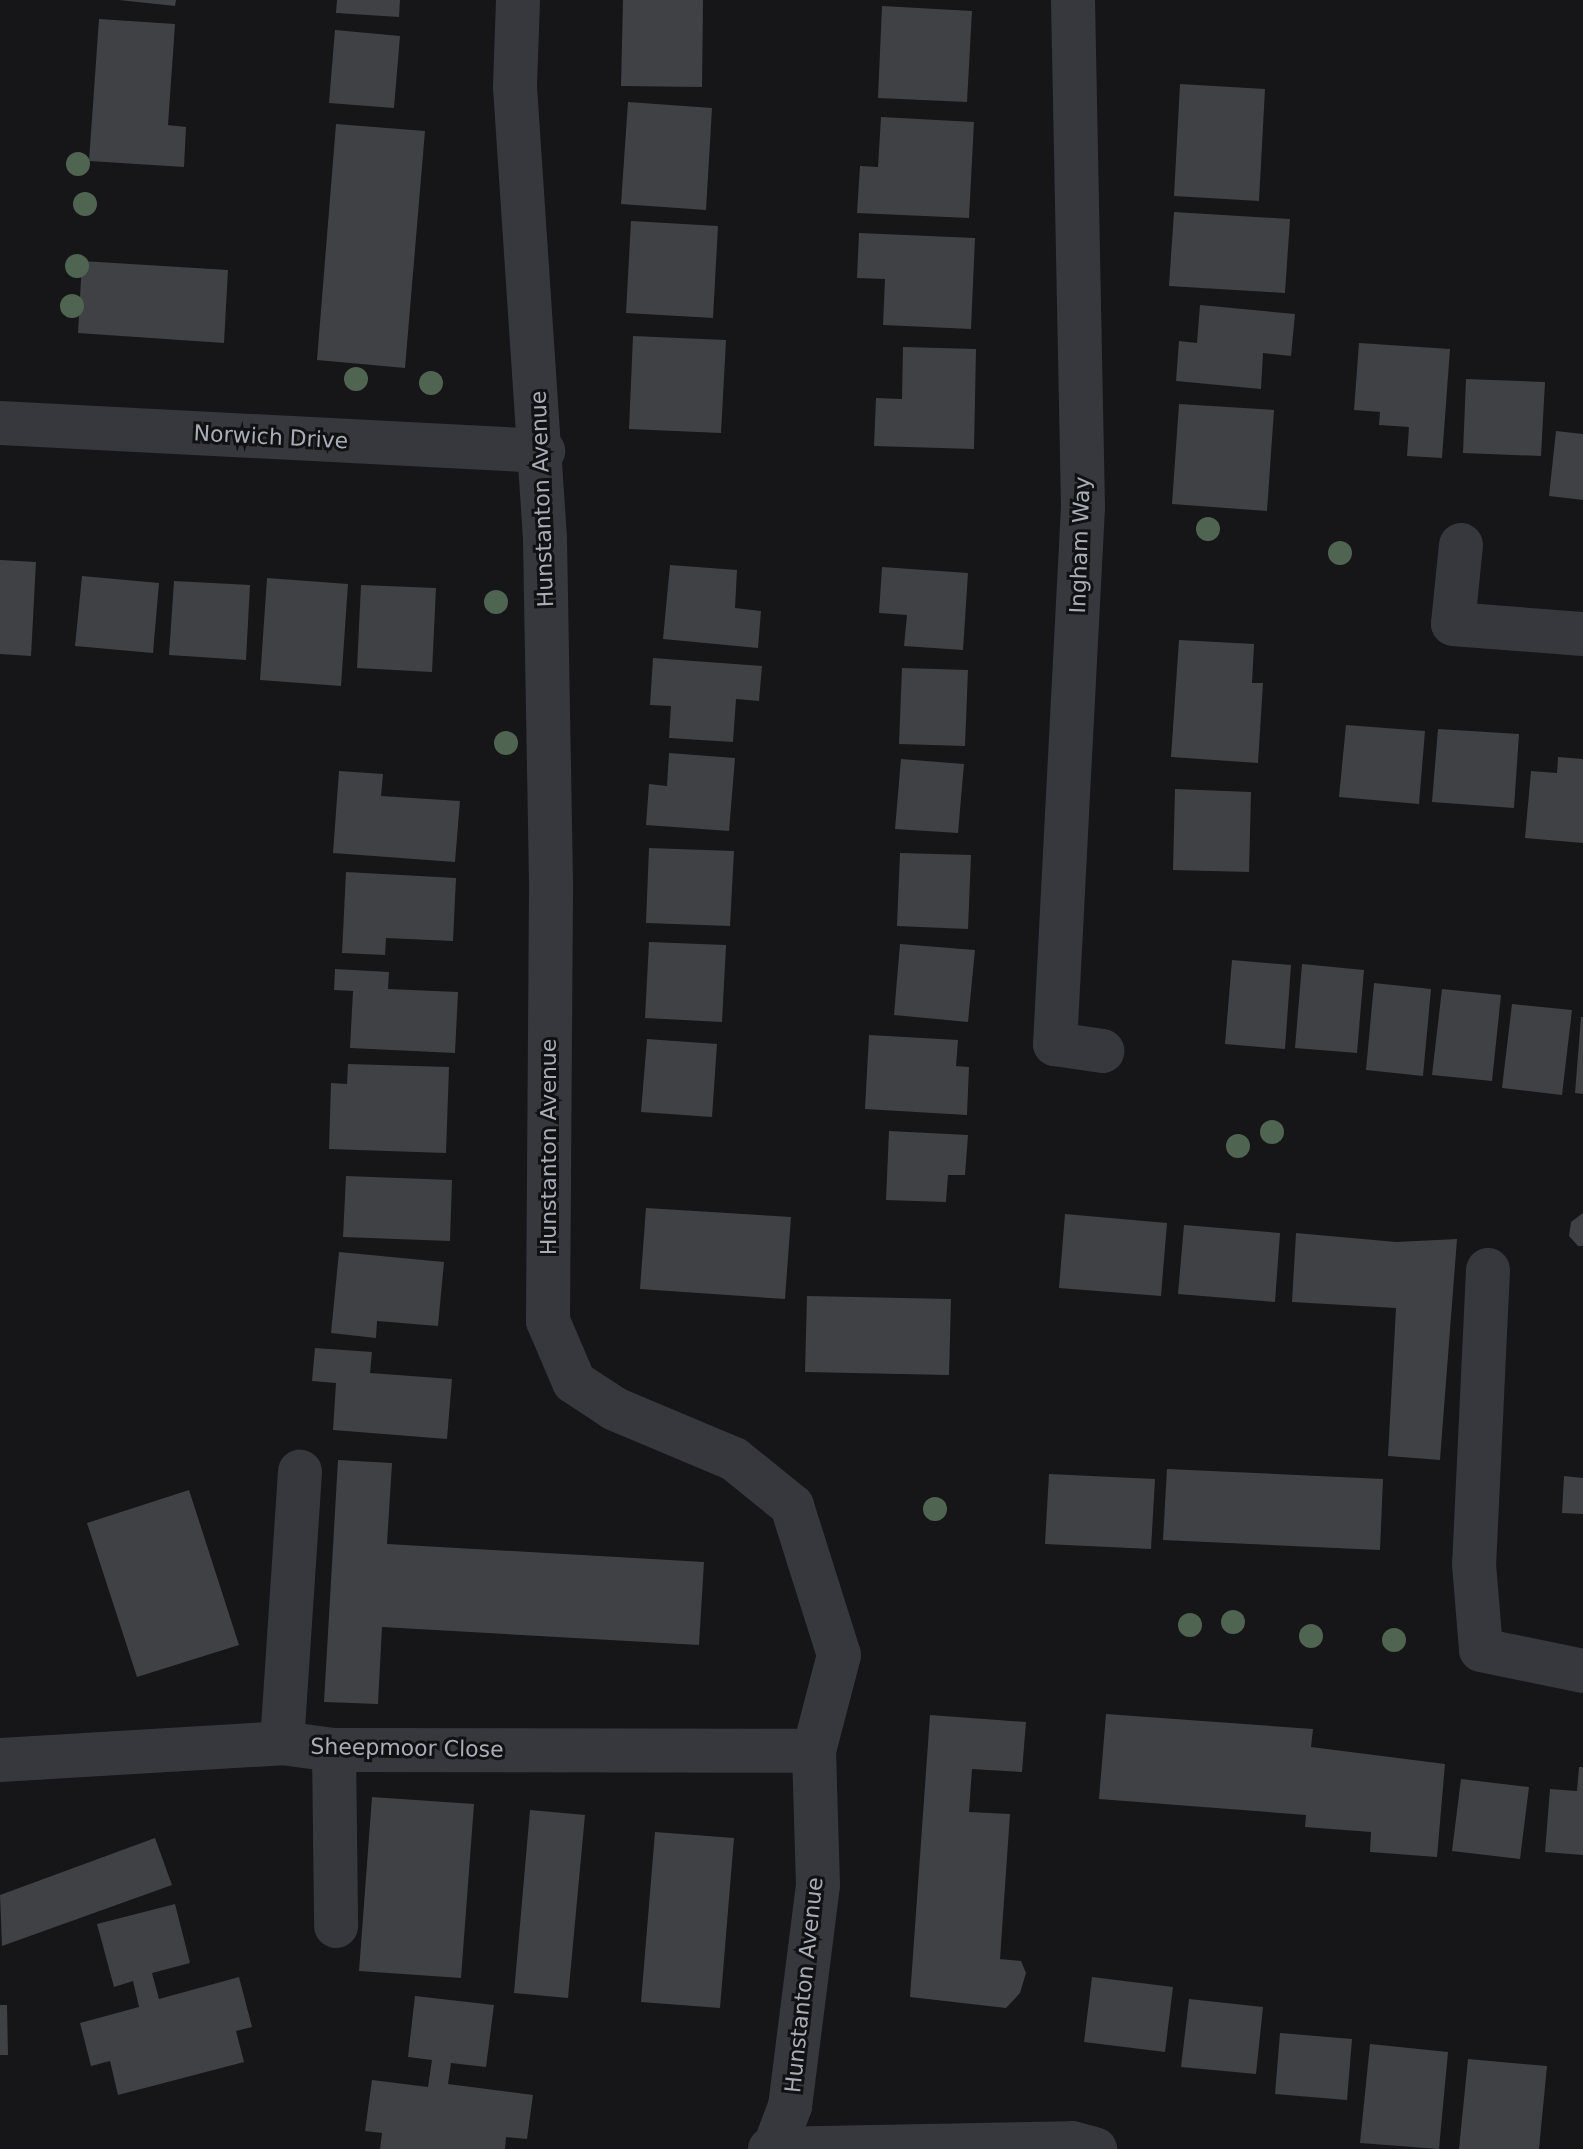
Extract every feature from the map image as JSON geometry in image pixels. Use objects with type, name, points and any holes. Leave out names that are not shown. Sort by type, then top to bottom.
[{"type":"street","name":"Hunstanton Avenue","points":[[518,0],[515,87],[543,451],[551,890],[548,1321],[574,1382],[615,1409],[734,1459],[792,1506],[839,1655],[814,1751],[818,1885],[790,2106],[772,2148]]},
{"type":"street","name":"Ingham Way","points":[[1073,0],[1083,507],[1055,1044],[1102,1051]]},
{"type":"street","name":"Norwich Drive","points":[[0,423],[543,451]]},
{"type":"street","points":[[1461,545],[1453,624],[1583,634]]},
{"type":"street","points":[[1488,1270],[1474,1564],[1481,1650],[1583,1671]]},
{"type":"street","points":[[282,1743],[300,1472]]},
{"type":"street","name":"Sheepmoor Close","points":[[0,1760],[282,1743],[334,1750],[814,1751]]},
{"type":"street","points":[[334,1750],[336,1926]]},
{"type":"street","points":[[772,2148],[1072,2143],[1095,2149]]},
{"type":"building","points":[[119,0],[176,0],[175,6]]},
{"type":"building","points":[[337,0],[400,0],[399,17],[336,13]]},
{"type":"building","points":[[623,0],[703,0],[702,87],[621,86]]},
{"type":"building","points":[[882,6],[972,11],[967,102],[878,98]]},
{"type":"building","points":[[99,19],[175,24],[168,125],[186,127],[184,167],[89,161]]},
{"type":"building","points":[[335,30],[400,36],[394,108],[329,103]]},
{"type":"building","points":[[1180,84],[1265,89],[1259,201],[1174,196]]},
{"type":"building","points":[[628,102],[712,108],[706,210],[621,204]]},
{"type":"building","points":[[881,117],[974,122],[969,218],[857,213],[860,166],[878,167]]},
{"type":"building","points":[[336,124],[425,131],[405,368],[317,360]]},
{"type":"building","points":[[1174,212],[1290,219],[1285,293],[1169,286]]},
{"type":"building","points":[[631,221],[718,226],[713,318],[626,313]]},
{"type":"building","points":[[859,233],[975,238],[971,329],[883,325],[885,279],[857,278]]},
{"type":"building","points":[[82,261],[228,270],[224,343],[78,333]]},
{"type":"building","points":[[1200,305],[1295,314],[1291,356],[1263,353],[1261,389],[1176,381],[1179,341],[1197,343]]},
{"type":"building","points":[[633,336],[726,340],[721,433],[629,429]]},
{"type":"building","points":[[1359,343],[1450,349],[1442,458],[1407,456],[1409,427],[1379,425],[1380,412],[1354,410]]},
{"type":"building","points":[[903,347],[976,349],[974,449],[874,446],[876,398],[902,399]]},
{"type":"building","points":[[1466,379],[1545,382],[1541,456],[1463,453]]},
{"type":"building","points":[[1179,404],[1274,410],[1267,511],[1172,504]]},
{"type":"building","points":[[1556,431],[1583,434],[1583,500],[1549,496]]},
{"type":"building","points":[[0,560],[36,562],[31,656],[0,654]]},
{"type":"building","points":[[670,565],[737,570],[735,608],[761,611],[758,648],[663,639]]},
{"type":"building","points":[[882,567],[968,573],[963,650],[904,646],[907,615],[879,613]]},
{"type":"building","points":[[82,576],[159,583],[153,653],[75,646]]},
{"type":"building","points":[[267,578],[348,584],[341,686],[260,680]]},
{"type":"building","points":[[174,581],[250,585],[246,660],[169,655]]},
{"type":"building","points":[[361,585],[436,588],[432,672],[357,668]]},
{"type":"building","points":[[1179,640],[1254,644],[1252,683],[1263,683],[1258,763],[1171,757]]},
{"type":"building","points":[[653,658],[762,666],[759,701],[736,699],[733,742],[669,738],[671,706],[650,705]]},
{"type":"building","points":[[902,668],[968,670],[965,746],[899,744]]},
{"type":"building","points":[[1346,725],[1425,731],[1419,804],[1339,797]]},
{"type":"building","points":[[1438,729],[1519,734],[1514,808],[1432,802]]},
{"type":"building","points":[[669,753],[735,758],[729,831],[646,825],[649,784],[667,786]]},
{"type":"building","points":[[1558,757],[1583,759],[1583,843],[1525,838],[1531,771],[1557,773]]},
{"type":"building","points":[[901,759],[964,764],[958,833],[895,829]]},
{"type":"building","points":[[339,771],[383,774],[381,796],[460,801],[455,862],[333,853]]},
{"type":"building","points":[[1175,789],[1251,792],[1249,872],[1173,870]]},
{"type":"building","points":[[649,848],[734,851],[730,926],[646,923]]},
{"type":"building","points":[[900,853],[971,855],[968,929],[897,926]]},
{"type":"building","points":[[346,872],[456,878],[453,941],[386,938],[385,955],[342,953]]},
{"type":"building","points":[[649,942],[726,945],[722,1022],[645,1018]]},
{"type":"building","points":[[900,944],[975,950],[968,1022],[894,1015]]},
{"type":"building","points":[[1232,960],[1291,965],[1285,1049],[1225,1044]]},
{"type":"building","points":[[1302,964],[1364,970],[1357,1053],[1295,1048]]},
{"type":"building","points":[[335,969],[389,972],[388,989],[458,992],[455,1053],[350,1048],[353,991],[334,990]]},
{"type":"building","points":[[1374,983],[1431,989],[1423,1076],[1366,1070]]},
{"type":"building","points":[[1442,989],[1501,995],[1492,1081],[1432,1075]]},
{"type":"building","points":[[1512,1004],[1572,1010],[1562,1095],[1502,1088]]},
{"type":"building","points":[[1583,1017],[1583,1094],[1575,1093]]},
{"type":"building","points":[[869,1035],[958,1040],[956,1066],[969,1067],[967,1115],[865,1109]]},
{"type":"building","points":[[647,1039],[717,1044],[712,1117],[641,1112]]},
{"type":"building","points":[[348,1064],[449,1067],[446,1153],[329,1149],[331,1083],[347,1084]]},
{"type":"building","points":[[889,1131],[968,1135],[965,1175],[948,1175],[946,1202],[886,1200]]},
{"type":"building","points":[[346,1176],[452,1180],[450,1241],[343,1237]]},
{"type":"building","points":[[646,1208],[791,1217],[785,1299],[640,1289]]},
{"type":"building","points":[[1583,1213],[1583,1246],[1578,1246],[1569,1236],[1571,1222]]},
{"type":"building","points":[[1065,1214],[1167,1223],[1161,1296],[1059,1288]]},
{"type":"building","points":[[1184,1225],[1280,1233],[1275,1302],[1178,1294]]},
{"type":"building","points":[[1296,1233],[1396,1242],[1457,1239],[1440,1460],[1388,1456],[1396,1308],[1292,1302]]},
{"type":"building","points":[[339,1252],[444,1262],[438,1326],[377,1321],[376,1338],[331,1333]]},
{"type":"building","points":[[807,1296],[951,1299],[949,1375],[805,1372]]},
{"type":"building","points":[[315,1348],[372,1352],[370,1373],[452,1379],[447,1439],[333,1430],[336,1383],[312,1381]]},
{"type":"building","points":[[338,1460],[392,1463],[387,1544],[704,1562],[699,1645],[382,1627],[378,1704],[324,1702]]},
{"type":"building","points":[[1167,1469],[1383,1479],[1380,1550],[1163,1540]]},
{"type":"building","points":[[1049,1474],[1155,1479],[1151,1549],[1045,1544]]},
{"type":"building","points":[[1564,1476],[1583,1478],[1583,1514],[1562,1513]]},
{"type":"building","points":[[189,1490],[239,1645],[137,1677],[87,1523]]},
{"type":"building","points":[[1106,1714],[1313,1729],[1311,1747],[1445,1764],[1437,1857],[1370,1852],[1371,1832],[1305,1827],[1306,1815],[1099,1799]]},
{"type":"building","points":[[930,1715],[1026,1722],[1022,1772],[972,1769],[969,1812],[1010,1814],[1000,1959],[1021,1961],[1026,1973],[1020,1993],[1006,2008],[910,1997]]},
{"type":"building","points":[[1579,1767],[1583,1767],[1583,1855],[1545,1852],[1550,1789],[1577,1791]]},
{"type":"building","points":[[1461,1779],[1529,1787],[1520,1859],[1452,1851]]},
{"type":"building","points":[[372,1797],[474,1804],[461,1978],[359,1971]]},
{"type":"building","points":[[530,1810],[585,1815],[568,1998],[514,1993]]},
{"type":"building","points":[[655,1832],[734,1838],[720,2008],[641,2002]]},
{"type":"building","points":[[155,1838],[172,1885],[2,1946],[0,1895]]},
{"type":"building","points":[[175,1904],[190,1963],[152,1973],[159,1999],[239,1977],[252,2027],[236,2031],[244,2062],[118,2095],[110,2061],[91,2066],[80,2023],[139,2007],[133,1981],[114,1987],[97,1924]]},
{"type":"building","points":[[1092,1977],[1173,1987],[1165,2052],[1084,2042]]},
{"type":"building","points":[[415,1996],[494,2005],[486,2067],[451,2063],[448,2084],[533,2095],[527,2139],[506,2137],[505,2149],[380,2149],[382,2133],[365,2131],[372,2080],[428,2087],[432,2060],[408,2057]]},
{"type":"building","points":[[1189,1999],[1263,2007],[1256,2074],[1181,2067]]},
{"type":"building","points":[[0,2005],[7,2005],[8,2055],[0,2055]]},
{"type":"building","points":[[1280,2033],[1352,2039],[1347,2100],[1275,2094]]},
{"type":"building","points":[[1370,2044],[1448,2052],[1439,2149],[1360,2143]]},
{"type":"building","points":[[1468,2059],[1547,2066],[1539,2149],[1459,2149]]}]
